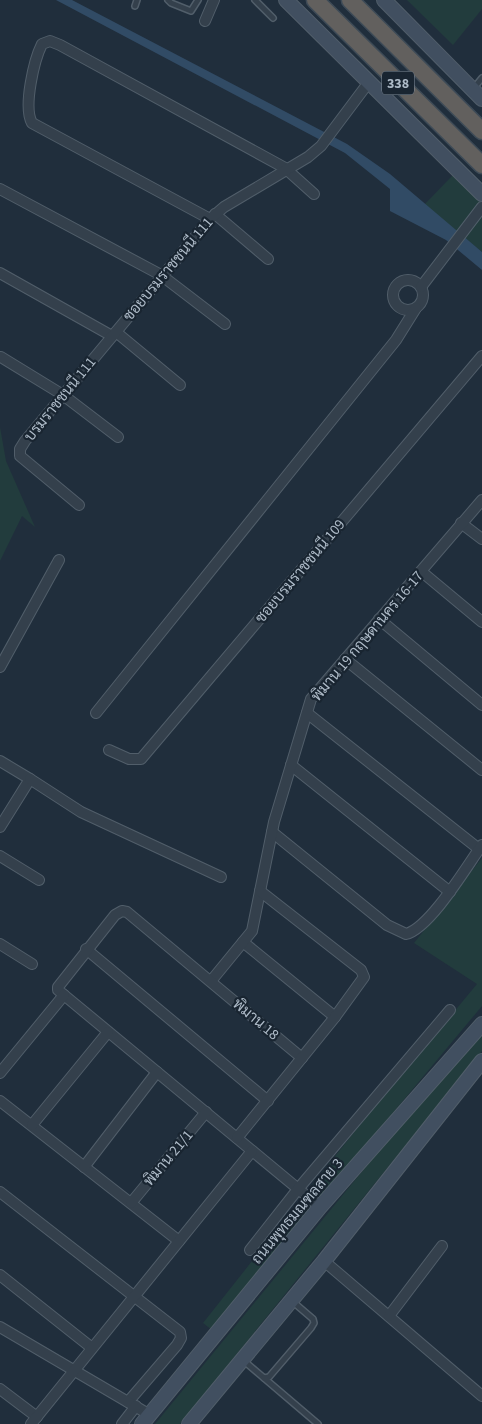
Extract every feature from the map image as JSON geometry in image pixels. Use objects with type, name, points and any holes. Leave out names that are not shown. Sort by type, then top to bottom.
[{"type":"highway","name":"338","points":[[315,0],[482,165]]},
{"type":"highway","name":"338","points":[[350,0],[482,131]]},
{"type":"main road","name":"338","points":[[286,0],[482,194]]},
{"type":"main road","points":[[384,0],[477,94]]},
{"type":"main road","points":[[457,1050],[482,1017]]},
{"type":"main road","name":"ถนนพุทธมณฑลสาย 3","points":[[146,1419],[320,1207],[482,1024]]},
{"type":"main road","points":[[189,1424],[324,1261],[480,1063]]},
{"type":"street","points":[[205,22],[214,0]]},
{"type":"street","points":[[268,259],[212,216],[32,123],[27,115],[38,53],[42,44],[50,41],[60,45],[285,168],[314,194]]},
{"type":"street","name":"ซอยบรมราชชนนี 111","points":[[104,344],[212,216],[321,146],[369,82]]},
{"type":"street","points":[[0,189],[161,275],[225,324]]},
{"type":"street","points":[[421,287],[482,207]]},
{"type":"street","points":[[0,274],[114,334],[180,386]]},
{"type":"street","points":[[96,713],[396,340],[423,298],[421,287],[411,280],[405,280],[395,287],[393,294],[398,305],[403,309],[416,308]]},
{"type":"street","name":"บรมราชชนนี 111","points":[[79,505],[20,456],[20,449],[104,344]]},
{"type":"street","name":"ซอยบรมราชชนนี 109","points":[[109,750],[129,760],[141,759],[482,356]]},
{"type":"street","points":[[1,357],[63,395],[118,437]]},
{"type":"street","name":"พิมาน 19 กฤษดานคร 16-17","points":[[210,981],[252,931],[272,832],[311,699],[482,500]]},
{"type":"street","points":[[461,523],[482,539]]},
{"type":"street","points":[[0,667],[58,560]]},
{"type":"street","points":[[422,572],[482,622]]},
{"type":"street","points":[[379,619],[482,705]]},
{"type":"street","points":[[345,659],[482,770]]},
{"type":"street","points":[[272,832],[388,925],[406,934],[420,927],[450,892],[481,847],[308,713]]},
{"type":"street","points":[[0,761],[81,812],[221,877]]},
{"type":"street","points":[[291,766],[450,892]]},
{"type":"street","points":[[0,827],[30,779]]},
{"type":"street","points":[[0,856],[39,880]]},
{"type":"street","points":[[237,1138],[335,1017],[364,977],[361,970],[260,891]]},
{"type":"street","name":"พิมาน 18","points":[[86,950],[122,910],[127,912],[302,1058]]},
{"type":"street","points":[[243,942],[335,1017]]},
{"type":"street","points":[[0,944],[32,964]]},
{"type":"street","points":[[268,1101],[86,950],[60,983],[58,990],[320,1207]]},
{"type":"street","points":[[0,1073],[64,995]]},
{"type":"street","points":[[250,1250],[298,1189],[450,1010]]},
{"type":"street","points":[[32,1126],[108,1032]]},
{"type":"street","points":[[84,1167],[157,1072]]},
{"type":"street","points":[[0,1100],[179,1241]]},
{"type":"street","name":"พิมาน 21/1","points":[[131,1203],[206,1112]]},
{"type":"street","points":[[0,1389],[34,1420],[252,1151]]},
{"type":"street","points":[[0,1192],[180,1332],[181,1338],[132,1404],[122,1424]]},
{"type":"street","points":[[389,1316],[442,1246]]},
{"type":"street","points":[[324,1261],[482,1396]]},
{"type":"street","points":[[0,1275],[92,1348]]},
{"type":"street","points":[[0,1327],[132,1404],[146,1419]]},
{"type":"lane","points":[[135,6],[137,0]]},
{"type":"lane","points":[[168,0],[192,11],[198,0]]},
{"type":"lane","points":[[255,0],[273,18]]},
{"type":"lane","points":[[477,94],[482,78]]},
{"type":"lane","points":[[264,1378],[272,1373],[314,1323],[313,1319],[291,1300]]},
{"type":"lane","points":[[242,1360],[318,1424]]},
{"type":"green space","points":[[407,0],[482,0],[482,9],[453,45]]},
{"type":"green space","points":[[453,175],[482,204],[482,252],[424,205]]},
{"type":"green space","points":[[0,427],[6,461],[35,527],[22,516],[0,561]]},
{"type":"green space","points":[[482,858],[482,1006],[212,1330],[203,1323],[355,1131],[477,984],[414,943]]},
{"type":"green space","points":[[482,1031],[482,1051],[180,1424],[155,1424],[419,1102]]},
{"type":"water","points":[[56,0],[72,0],[347,144],[390,174],[482,252],[482,270],[446,240],[390,211],[390,189],[345,153]]}]
